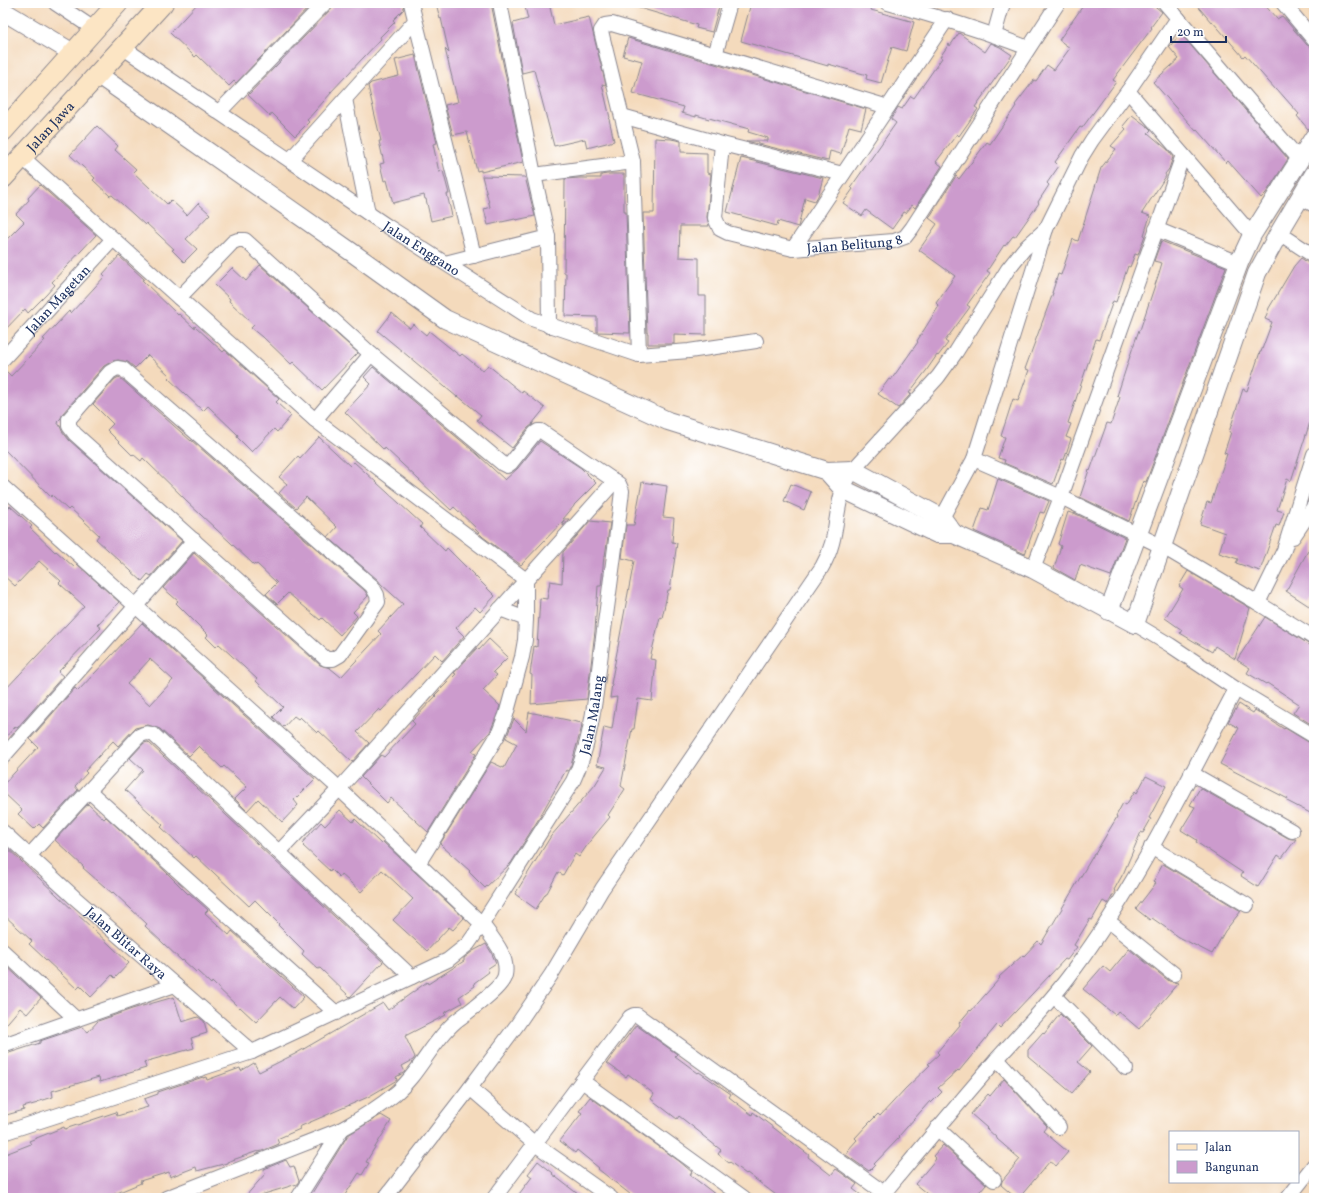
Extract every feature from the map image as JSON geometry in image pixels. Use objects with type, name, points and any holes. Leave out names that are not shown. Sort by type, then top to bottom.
[{"type":"main road","points":[[3,131],[118,3]]},
{"type":"main road","name":"Jalan Jawa","points":[[3,178],[163,3]]},
{"type":"street","points":[[55,3],[94,29]]},
{"type":"street","points":[[219,112],[325,3]]},
{"type":"street","points":[[411,3],[474,256]]},
{"type":"street","points":[[500,3],[534,175],[548,237],[549,326]]},
{"type":"street","points":[[715,55],[730,3]]},
{"type":"street","points":[[888,3],[994,34],[1027,50]]},
{"type":"street","points":[[994,34],[1003,3]]},
{"type":"street","name":"Jalan Belitung 8","points":[[722,144],[715,218],[720,229],[728,233],[793,248],[894,241],[905,237],[917,221],[1058,3]]},
{"type":"street","points":[[1165,3],[1299,159]]},
{"type":"street","points":[[1284,4],[1314,40]]},
{"type":"street","points":[[3,11],[72,53]]},
{"type":"street","points":[[944,529],[974,459],[1046,229],[1082,156],[1092,140],[1178,18]]},
{"type":"street","points":[[793,248],[947,20]]},
{"type":"street","points":[[290,160],[415,21]]},
{"type":"street","points":[[639,355],[633,162],[601,31],[605,26],[612,24],[888,108]]},
{"type":"street","name":"Jalan Enggano","points":[[122,47],[368,213],[532,319],[549,326],[639,355],[756,341]]},
{"type":"street","points":[[97,74],[446,319],[668,421],[827,471],[853,470],[944,529]]},
{"type":"street","points":[[1128,91],[1252,235]]},
{"type":"street","points":[[345,99],[368,213]]},
{"type":"street","points":[[622,116],[722,144],[843,174]]},
{"type":"street","points":[[1109,611],[1239,263],[1252,235],[1314,137]]},
{"type":"street","points":[[1033,570],[1183,155]]},
{"type":"street","points":[[22,157],[315,420],[526,580]]},
{"type":"street","points":[[534,175],[633,162]]},
{"type":"street","points":[[1135,624],[1257,273],[1291,212],[1307,201],[1314,174]]},
{"type":"street","points":[[1273,202],[1291,212]]},
{"type":"street","points":[[385,1198],[521,1019],[551,975],[602,889],[822,567],[829,555],[833,543],[843,488],[853,470],[938,377],[956,352],[1008,269],[1024,249],[1046,229]]},
{"type":"street","points":[[1156,229],[1239,263]]},
{"type":"street","points":[[1279,233],[1314,256]]},
{"type":"street","points":[[445,263],[548,237]]},
{"type":"street","name":"Jalan Magetan","points":[[3,359],[113,239]]},
{"type":"street","points":[[179,298],[233,242],[245,240],[371,354],[503,464],[507,466],[512,463],[536,433],[541,431],[615,481],[339,789],[279,852]]},
{"type":"street","points":[[315,420],[371,354]]},
{"type":"street","points":[[117,368],[123,369],[372,586],[377,595],[378,602],[340,655],[333,659],[326,659],[194,540],[75,434],[69,426],[69,419],[110,372],[117,368]]},
{"type":"street","points":[[1284,550],[1314,454]]},
{"type":"street","points":[[974,459],[1061,496],[1163,547],[1314,638]]},
{"type":"street","points":[[827,471],[843,488],[944,529],[1033,570],[1135,624],[1170,645],[1236,689],[1314,736]]},
{"type":"street","name":"Jalan Malang","points":[[3,1133],[252,1052],[448,960],[468,944],[573,781],[587,744],[596,694],[622,491],[619,484],[615,481]]},
{"type":"street","points":[[3,487],[339,789],[482,924],[504,958],[506,969],[505,977],[499,986],[448,1028],[404,1086],[366,1116],[342,1129],[166,1198]]},
{"type":"street","points":[[1258,603],[1284,550],[1314,506]]},
{"type":"street","points":[[3,757],[194,540]]},
{"type":"street","points":[[418,864],[498,735],[506,715],[522,657],[525,640],[526,580]]},
{"type":"street","points":[[500,609],[526,619]]},
{"type":"street","points":[[494,1198],[630,1017],[634,1014],[884,1196],[937,1128],[1054,996],[1074,970],[1108,921],[1151,847],[1236,689]]},
{"type":"street","points":[[29,856],[139,736],[149,733],[154,736],[412,977]]},
{"type":"street","points":[[1191,773],[1292,831]]},
{"type":"street","points":[[89,791],[336,1013]]},
{"type":"street","name":"Jalan Blitar Raya","points":[[3,832],[81,903],[252,1052]]},
{"type":"street","points":[[1151,847],[1246,905]]},
{"type":"street","points":[[1108,921],[1174,974]]},
{"type":"street","points":[[3,951],[76,1020]]},
{"type":"street","points":[[3,1045],[175,985]]},
{"type":"street","points":[[1054,996],[1126,1068]]},
{"type":"street","points":[[997,1059],[1059,1126]]},
{"type":"street","points":[[582,1081],[744,1198]]},
{"type":"street","points":[[470,1088],[535,1144],[611,1198]]},
{"type":"street","points":[[937,1128],[994,1180]]},
{"type":"street","points":[[298,1198],[342,1129]]},
{"type":"street","points":[[1288,1198],[1314,1165]]},
{"type":"building","points":[[198,3],[313,3],[236,83],[234,81],[229,86],[197,55],[195,57],[170,33]]},
{"type":"building","points":[[333,3],[403,3],[404,9],[393,20],[395,22],[380,37],[381,39],[330,93],[332,92],[307,120],[309,122],[295,136],[272,113],[270,116],[248,95],[331,9]]},
{"type":"building","points":[[436,3],[491,3],[523,162],[481,172],[481,170],[477,171],[467,132],[453,135],[445,105],[458,102],[445,49],[449,53]]},
{"type":"building","points":[[524,3],[549,3],[554,25],[589,17],[606,85],[602,84],[614,141],[587,148],[585,139],[554,146],[534,70],[522,73],[513,23],[528,19]]},
{"type":"building","points":[[637,3],[720,3],[712,32],[696,28],[697,25],[636,7]]},
{"type":"building","points":[[751,3],[873,3],[871,10],[914,22],[906,51],[892,47],[881,83],[866,79],[867,75],[828,64],[828,66],[741,41]]},
{"type":"building","points":[[1085,3],[1151,3],[1162,12],[1151,27],[1152,28],[1113,80],[1116,82],[1082,128],[1080,127],[1055,162],[1059,166],[1047,183],[1049,185],[1038,202],[1039,203],[1015,237],[1013,236],[1005,246],[1004,245],[987,271],[990,273],[967,305],[970,307],[945,341],[948,343],[938,356],[937,355],[909,393],[911,394],[898,408],[878,394],[889,379],[891,380],[918,342],[917,341],[939,306],[936,303],[955,276],[919,250],[937,224],[929,218],[956,176],[959,179],[987,142],[990,144],[1016,106],[1015,105],[1034,80],[1036,81],[1047,65],[1054,70],[1070,48],[1059,40]]},
{"type":"building","points":[[1195,3],[1263,3],[1277,19],[1282,16],[1307,45],[1314,48],[1314,127],[1308,129],[1297,116],[1299,114],[1277,89],[1276,90],[1245,55],[1243,57]]},
{"type":"building","points":[[959,33],[985,52],[991,43],[1012,55],[975,107],[978,109],[959,136],[957,134],[936,162],[942,166],[915,208],[912,205],[906,213],[904,212],[892,229],[866,210],[862,216],[843,203],[853,189],[851,187],[896,123],[891,119],[898,107],[902,109],[911,96],[914,98],[942,58],[940,57],[949,44],[950,46]]},
{"type":"building","points":[[1181,34],[1288,159],[1266,193],[1261,198],[1228,161],[1226,163],[1197,130],[1196,131],[1153,82],[1179,59],[1169,47]]},
{"type":"building","points":[[628,38],[866,109],[861,129],[849,126],[841,154],[830,151],[828,161],[746,141],[768,141],[768,138],[748,132],[749,129],[709,118],[696,115],[696,117],[682,113],[684,107],[633,93],[642,61],[623,56]]},
{"type":"building","points":[[415,55],[437,143],[433,144],[439,172],[443,171],[449,194],[447,194],[452,216],[431,221],[424,195],[393,203],[387,180],[384,181],[380,164],[384,163],[379,141],[381,141],[368,86],[371,83],[399,76],[395,60]]},
{"type":"building","points":[[1132,115],[1151,130],[1148,133],[1168,150],[1173,157],[1169,169],[1165,174],[1166,176],[1142,213],[1150,216],[1145,235],[1138,255],[1135,254],[1130,267],[1128,266],[1116,302],[1113,301],[1099,340],[1096,339],[1068,423],[1071,424],[1066,437],[1071,439],[1064,460],[1062,459],[1053,484],[1004,463],[1005,460],[998,458],[1005,437],[1001,436],[1013,399],[1018,401],[1029,370],[1025,369],[1053,293],[1058,274],[1061,275],[1073,239],[1078,241],[1101,168],[1116,149],[1111,146],[1126,129],[1123,126]]},
{"type":"building","points":[[97,126],[118,146],[115,150],[136,169],[133,172],[167,204],[171,200],[187,215],[198,203],[210,214],[186,239],[197,249],[184,262],[172,250],[174,249],[146,223],[145,225],[112,195],[110,196],[93,180],[95,178],[70,155]]},
{"type":"building","points":[[655,138],[681,141],[681,152],[707,153],[707,173],[711,174],[707,217],[709,226],[680,226],[679,257],[699,258],[699,296],[706,296],[706,335],[674,334],[674,344],[648,344],[643,213],[654,213]]},
{"type":"building","points":[[741,158],[823,178],[815,201],[805,198],[798,227],[778,221],[777,226],[727,212]]},
{"type":"building","points":[[624,174],[624,212],[626,212],[630,333],[597,332],[597,317],[565,316],[565,179],[601,178],[601,175]]},
{"type":"building","points":[[482,176],[525,177],[535,216],[488,225],[484,209],[490,207]]},
{"type":"building","points":[[40,185],[96,235],[52,282],[55,285],[46,295],[28,313],[25,309],[3,332],[3,243],[24,222],[16,214]]},
{"type":"building","points":[[1161,241],[1226,267],[1146,482],[1143,481],[1129,521],[1080,497],[1107,423],[1111,424],[1120,397],[1117,396],[1162,263],[1154,261]]},
{"type":"building","points":[[119,256],[144,279],[142,280],[178,315],[179,314],[194,328],[195,326],[223,352],[225,350],[279,399],[276,402],[291,416],[277,432],[274,429],[252,452],[237,437],[238,435],[208,406],[203,411],[168,378],[170,376],[148,355],[135,368],[128,362],[118,360],[104,366],[57,422],[69,440],[182,541],[151,576],[148,574],[142,581],[96,539],[99,535],[70,508],[68,510],[52,495],[51,497],[3,448],[3,368],[11,376],[45,340],[43,339],[69,311],[71,313],[105,276],[103,274]]},
{"type":"building","points":[[1301,258],[1314,267],[1314,410],[1291,481],[1287,479],[1277,510],[1284,512],[1279,526],[1276,525],[1260,571],[1236,563],[1238,559],[1219,553],[1225,533],[1200,524],[1207,502],[1211,503],[1227,454],[1224,453],[1231,432],[1229,432],[1243,389],[1247,391],[1272,322],[1265,319],[1269,308],[1294,266]]},
{"type":"building","points":[[260,265],[358,353],[322,390],[293,362],[291,364],[263,337],[251,328],[254,325],[215,285],[232,268],[246,281]]},
{"type":"building","points":[[392,313],[410,328],[413,324],[426,335],[429,331],[460,356],[462,354],[483,371],[488,365],[522,393],[523,391],[545,408],[512,448],[477,420],[481,415],[458,396],[457,397],[378,331]]},
{"type":"building","points":[[373,367],[477,454],[505,480],[518,468],[540,441],[581,468],[596,483],[574,505],[563,519],[569,519],[563,526],[564,520],[521,565],[483,537],[475,529],[476,528],[454,507],[451,510],[385,448],[384,450],[345,412],[371,384],[364,377]]},
{"type":"building","points":[[119,377],[365,591],[368,596],[353,612],[357,616],[340,635],[322,618],[320,620],[288,593],[277,604],[266,594],[277,583],[257,564],[253,564],[143,458],[141,461],[133,454],[132,455],[107,430],[113,424],[93,404],[115,379]]},
{"type":"building","points":[[319,437],[350,466],[354,462],[422,524],[420,527],[445,551],[447,548],[495,596],[480,612],[475,607],[456,628],[464,636],[442,661],[435,654],[381,711],[379,709],[357,732],[369,743],[352,762],[319,731],[317,733],[300,717],[298,719],[294,716],[284,727],[273,717],[283,707],[256,681],[257,679],[219,644],[216,647],[206,637],[208,635],[176,603],[178,601],[163,588],[194,553],[320,665],[330,668],[341,677],[381,634],[378,631],[403,604],[378,580],[328,537],[337,527],[306,497],[296,508],[279,493],[287,484],[279,477],[298,456],[300,458]]},
{"type":"building","points":[[998,479],[1049,501],[1044,513],[1040,512],[1025,554],[974,531],[982,508],[988,510]]},
{"type":"building","points":[[642,482],[667,486],[663,517],[674,518],[672,542],[677,543],[670,590],[668,590],[662,618],[660,617],[650,659],[656,660],[652,701],[638,699],[634,729],[632,729],[621,786],[625,789],[608,815],[610,817],[579,857],[575,854],[563,875],[558,872],[547,893],[536,909],[515,894],[551,836],[595,785],[606,767],[597,765],[604,727],[612,729],[617,697],[610,698],[611,684],[634,561],[622,558],[626,525],[634,525]]},
{"type":"building","points":[[791,484],[811,492],[804,510],[784,501]]},
{"type":"building","points":[[10,506],[32,526],[30,528],[55,552],[56,551],[74,567],[77,564],[119,602],[97,625],[101,628],[58,672],[63,676],[17,728],[16,726],[3,740],[3,692],[84,606],[59,583],[61,581],[39,561],[15,586],[3,575],[3,513]]},
{"type":"building","points":[[1068,512],[1074,513],[1125,538],[1111,576],[1080,565],[1075,580],[1054,568],[1061,546],[1058,544]]},
{"type":"building","points":[[590,521],[610,523],[604,556],[601,586],[598,586],[595,631],[587,699],[531,704],[532,675],[530,674],[534,646],[537,647],[540,598],[547,599],[550,581],[562,583],[563,552]]},
{"type":"building","points":[[1314,540],[1314,598],[1309,606],[1286,591]]},
{"type":"building","points":[[1188,571],[1250,608],[1235,659],[1215,646],[1212,652],[1180,633],[1182,630],[1165,618],[1183,589],[1179,586]]},
{"type":"building","points":[[1265,617],[1314,646],[1314,726],[1293,713],[1299,704],[1267,683],[1266,684],[1247,673],[1250,668],[1237,660]]},
{"type":"building","points":[[142,623],[315,779],[294,800],[298,805],[282,822],[258,799],[247,811],[235,799],[247,787],[224,766],[222,768],[199,746],[189,756],[160,729],[148,725],[135,728],[118,746],[113,741],[85,771],[87,773],[75,786],[78,790],[43,828],[39,824],[34,829],[18,814],[22,810],[3,792],[3,785],[38,747],[30,739],[75,688],[78,691]],"holes":[[[150,659],[173,680],[150,705],[127,684]]]},
{"type":"building","points":[[489,639],[508,657],[493,672],[497,675],[483,690],[500,706],[490,732],[471,752],[476,754],[428,832],[391,798],[387,803],[361,777],[381,755],[384,757],[415,724],[412,721],[456,674],[454,673],[477,648],[479,650]]},
{"type":"building","points":[[1239,704],[1253,713],[1255,710],[1284,729],[1285,728],[1314,744],[1314,815],[1287,801],[1288,799],[1220,764],[1239,728],[1228,722]]},
{"type":"building","points":[[529,712],[582,723],[581,730],[568,771],[566,770],[538,820],[511,863],[485,888],[469,872],[470,871],[440,844],[491,762],[504,768],[517,744],[506,738],[514,719],[526,731]]},
{"type":"building","points":[[148,742],[383,962],[350,997],[320,968],[318,969],[302,954],[304,951],[255,900],[249,906],[196,856],[194,858],[161,827],[163,825],[125,790],[143,770],[130,758],[144,743]]},
{"type":"building","points":[[1146,776],[1166,786],[1149,818],[1151,819],[1143,833],[1141,832],[1124,872],[1108,904],[1103,901],[1092,920],[1090,919],[1074,945],[1077,947],[1067,960],[1065,959],[1000,1028],[997,1025],[959,1071],[958,1070],[938,1088],[942,1092],[931,1103],[930,1101],[869,1171],[846,1155],[849,1151],[848,1150],[857,1140],[855,1138],[867,1125],[878,1114],[880,1116],[930,1065],[928,1064],[939,1054],[937,1052],[960,1025],[959,1023],[1000,978],[999,977],[1023,955],[1024,956],[1038,941],[1041,944],[1117,817],[1116,816],[1123,803],[1126,805],[1135,791],[1137,793]]},
{"type":"building","points":[[1200,788],[1288,838],[1296,839],[1282,858],[1278,855],[1258,887],[1241,876],[1243,873],[1196,842],[1197,840],[1181,830],[1195,807],[1190,805]]},
{"type":"building","points":[[88,804],[104,819],[106,817],[188,894],[189,893],[208,910],[205,913],[229,935],[232,931],[304,997],[293,1009],[280,997],[256,1022],[212,982],[211,984],[197,971],[196,972],[183,960],[182,961],[145,926],[147,924],[113,892],[112,893],[83,868],[84,867],[55,840]]},
{"type":"building","points":[[340,810],[353,822],[355,819],[381,844],[383,842],[464,918],[453,930],[449,927],[427,951],[393,920],[413,899],[382,870],[361,892],[341,874],[339,877],[331,869],[330,871],[303,846],[304,845],[302,843],[321,822],[325,826]]},
{"type":"building","points":[[3,844],[129,963],[115,978],[112,975],[91,997],[80,986],[77,989],[29,944],[32,941],[3,914]]},
{"type":"building","points":[[1163,864],[1241,911],[1225,931],[1212,954],[1179,937],[1152,918],[1150,920],[1136,909],[1156,883],[1153,882]]},
{"type":"building","points":[[486,944],[496,963],[487,969],[489,972],[474,983],[475,986],[459,997],[462,1003],[444,1013],[446,1015],[405,1036],[415,1057],[413,1060],[402,1066],[405,1072],[396,1077],[397,1080],[368,1097],[299,1127],[300,1129],[277,1139],[279,1144],[227,1163],[197,1171],[196,1167],[170,1177],[169,1172],[140,1181],[141,1183],[105,1198],[3,1198],[3,1155],[31,1144],[29,1141],[64,1127],[65,1129],[116,1112],[117,1116],[148,1107],[144,1099],[158,1094],[158,1092],[203,1077],[206,1077],[207,1080],[240,1068],[241,1071],[254,1063],[259,1072],[295,1054],[383,1003],[388,1010],[427,982],[428,984],[464,961],[464,958],[473,951]]},
{"type":"building","points":[[1129,949],[1169,981],[1178,983],[1139,1029],[1118,1011],[1115,1015],[1083,989],[1103,966],[1110,972]]},
{"type":"building","points":[[3,963],[41,998],[27,1014],[20,1008],[3,1028]]},
{"type":"building","points":[[174,997],[182,1022],[198,1017],[204,1021],[207,1033],[191,1038],[194,1048],[144,1062],[146,1068],[100,1082],[99,1077],[52,1091],[53,1097],[23,1107],[24,1110],[3,1116],[3,1055],[82,1027],[88,1032],[98,1021],[132,1009]]},
{"type":"building","points":[[1060,1014],[1092,1046],[1078,1062],[1090,1072],[1072,1093],[1028,1056],[1028,1050],[1043,1033],[1044,1034]]},
{"type":"building","points":[[636,1025],[677,1054],[675,1056],[698,1073],[699,1072],[731,1094],[729,1097],[752,1115],[753,1112],[809,1155],[808,1157],[831,1175],[836,1169],[857,1184],[853,1189],[865,1198],[780,1198],[747,1173],[746,1174],[730,1162],[729,1163],[718,1154],[721,1150],[702,1134],[679,1116],[677,1119],[651,1099],[654,1094],[628,1074],[626,1077],[607,1063]]},
{"type":"building","points":[[1004,1079],[1047,1126],[1043,1131],[1068,1152],[1056,1166],[1050,1161],[1019,1198],[1016,1198],[1001,1185],[1002,1181],[1020,1159],[971,1114],[988,1094],[990,1096]]},
{"type":"building","points":[[590,1097],[679,1161],[692,1172],[690,1175],[720,1198],[635,1198],[598,1169],[599,1168],[577,1150],[575,1153],[560,1141],[582,1113],[579,1111]]},
{"type":"building","points":[[381,1115],[391,1121],[366,1162],[369,1163],[362,1175],[359,1173],[343,1198],[309,1198],[348,1135]]},
{"type":"building","points":[[943,1145],[986,1184],[974,1198],[932,1198],[915,1184],[936,1159],[933,1156]]},
{"type":"building","points":[[286,1160],[290,1167],[294,1166],[299,1181],[297,1184],[251,1198],[244,1198],[265,1174],[264,1169]]},
{"type":"building","points":[[538,1161],[583,1198],[516,1198],[532,1177],[528,1174]]}]
